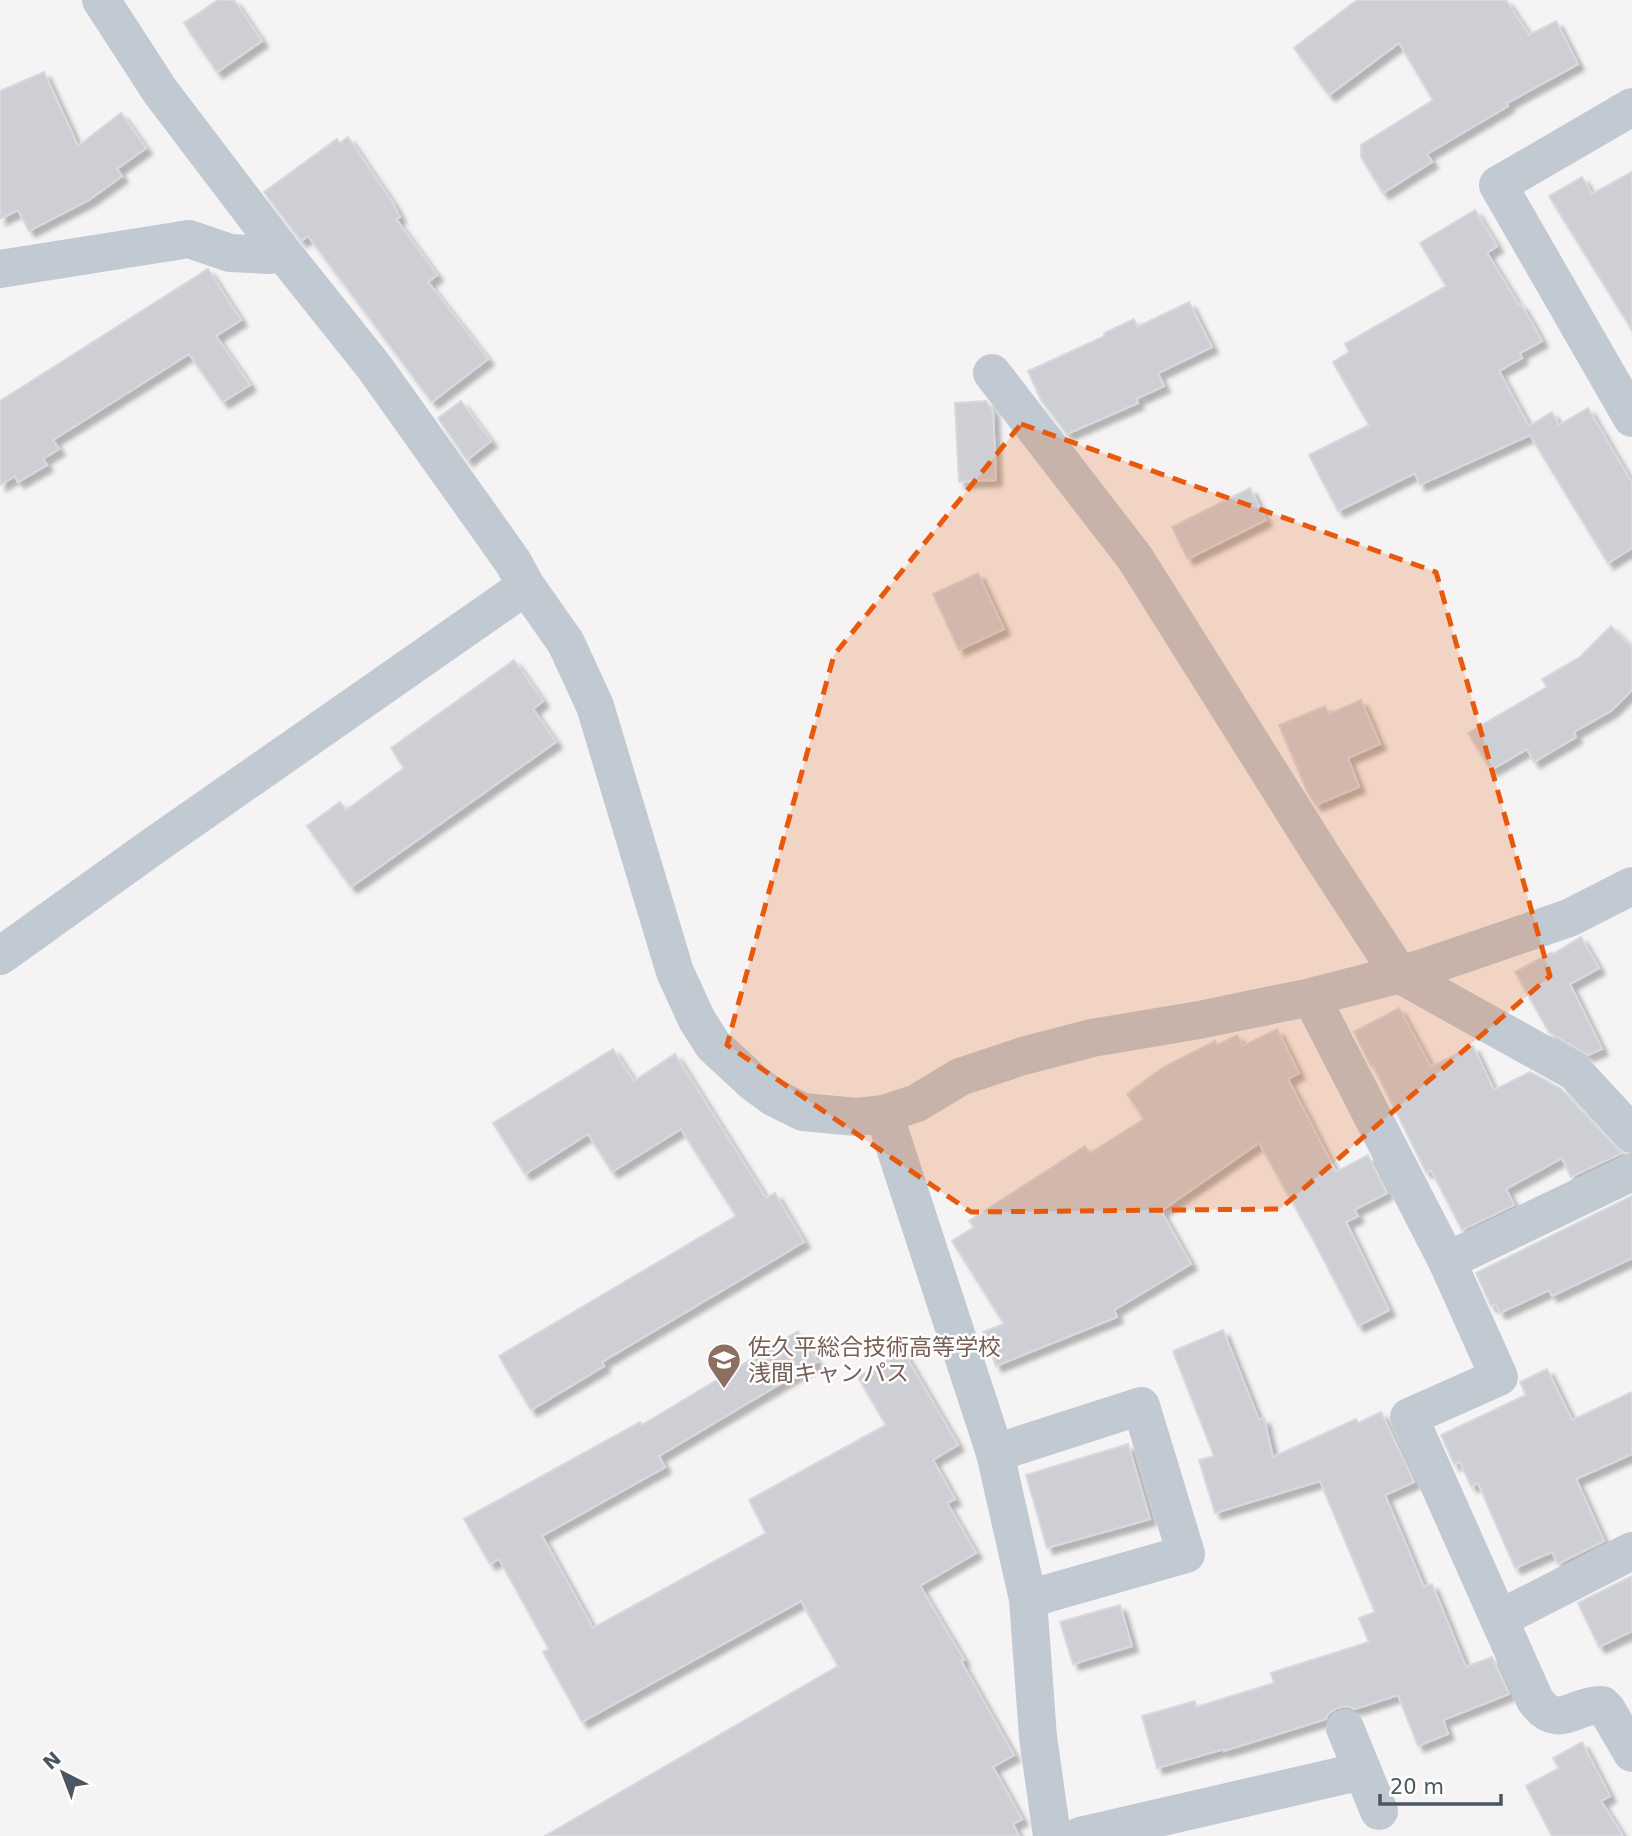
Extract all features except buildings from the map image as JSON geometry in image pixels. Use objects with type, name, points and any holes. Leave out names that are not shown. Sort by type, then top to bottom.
[{"type":"street","points":[[101,0],[160,91],[374,368],[513,562],[526,586],[566,643],[595,706],[675,972],[697,1020],[713,1045],[773,1097],[803,1111],[831,1116],[884,1114],[917,1103],[960,1077],[1023,1056],[1092,1038],[1311,998],[1420,969],[1569,918],[1632,886]]},
{"type":"street","points":[[1632,107],[1498,185],[1620,367],[1632,418]]},
{"type":"street","points":[[0,269],[190,239],[230,253],[269,255],[280,249]]},
{"type":"street","points":[[992,373],[1135,558],[1399,974],[1575,1072],[1632,1134]]},
{"type":"street","points":[[0,957],[152,847],[526,586]]},
{"type":"street","points":[[1311,998],[1447,1261],[1499,1377],[1409,1417],[1535,1700],[1541,1709],[1559,1716],[1594,1704],[1602,1705],[1632,1753]]},
{"type":"street","points":[[884,1114],[995,1453],[1028,1599],[1038,1737],[1052,1836]]},
{"type":"street","points":[[1447,1261],[1632,1172]]},
{"type":"street","points":[[995,1453],[1142,1406],[1186,1554],[1028,1599]]},
{"type":"street","points":[[1499,1619],[1632,1551]]},
{"type":"street","points":[[1345,1728],[1379,1811]]},
{"type":"street","points":[[1080,1836],[1362,1771]]},
{"type":"highlighted area","points":[[1021,424],[1436,572],[1550,976],[1280,1209],[971,1212],[727,1045],[834,655]]},
{"type":"place","name":"佐久平総合技術高等学校 浅間キャンパス","points":[[724,1390]]}]
